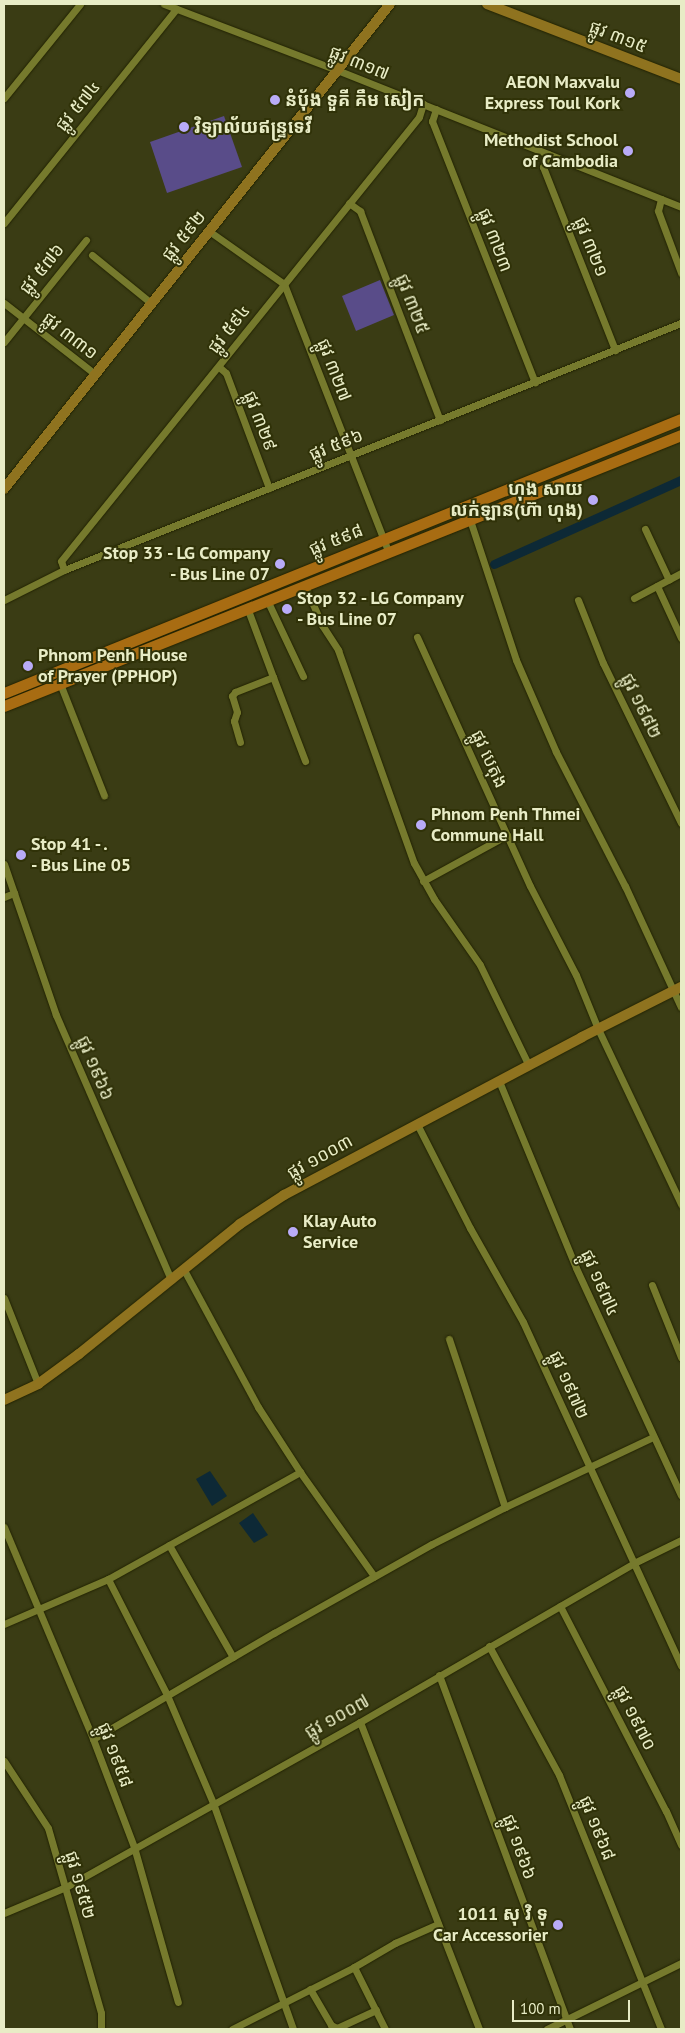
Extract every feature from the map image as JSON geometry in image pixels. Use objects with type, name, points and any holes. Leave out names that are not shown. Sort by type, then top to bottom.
[{"type":"main road","name":"ផ្លូវ ៥៩៨","points":[[4,706],[58,677],[384,540],[678,420]]},
{"type":"main road","name":"ផ្លូវ ៥៩៨","points":[[4,693],[58,677],[248,610],[681,436]]},
{"type":"street","points":[[4,98],[80,4]]},
{"type":"street","name":"ផ្លូវ ៣១៧","points":[[164,4],[338,70],[681,207]]},
{"type":"street","name":"ផ្លូវ ៥៩២","points":[[4,489],[390,4]]},
{"type":"street","name":"ផ្លូវ ៣១៥","points":[[486,4],[681,79]]},
{"type":"street","name":"ផ្លូវ ៥៧៤","points":[[4,223],[176,9]]},
{"type":"street","name":"ផ្លូវ ៥៩៤","points":[[64,570],[60,561],[419,117],[423,104]]},
{"type":"street","name":"ផ្លូវ ៣២៣","points":[[436,109],[432,121],[535,382]]},
{"type":"street","name":"ផ្លូវ ៣២១","points":[[548,154],[543,167],[616,350]]},
{"type":"street","points":[[662,199],[658,211],[681,273]]},
{"type":"street","name":"ផ្លូវ ៣២៥","points":[[349,203],[360,211],[440,420]]},
{"type":"street","points":[[209,231],[284,284]]},
{"type":"street","name":"ផ្លូវ ៥៧៦","points":[[4,342],[86,240]]},
{"type":"street","points":[[92,255],[151,303]]},
{"type":"street","name":"ផ្លូវ ៣២៧","points":[[284,284],[389,553]]},
{"type":"street","name":"ផ្លូវ ៣៣១","points":[[4,303],[95,374]]},
{"type":"street","name":"ផ្លូវ ៥៩៦","points":[[4,600],[64,570],[681,324]]},
{"type":"street","name":"ផ្លូវ ៣២៩","points":[[219,366],[226,373],[269,488]]},
{"type":"street","points":[[678,420],[681,436]]},
{"type":"street","points":[[470,520],[516,660],[556,752],[677,989],[681,1007]]},
{"type":"street","points":[[645,530],[669,580]]},
{"type":"street","points":[[634,598],[681,573]]},
{"type":"street","points":[[305,586],[322,625],[338,650],[407,845],[423,880],[480,964],[529,1066]]},
{"type":"street","points":[[656,586],[681,638]]},
{"type":"street","name":"ផ្លូវ ១៩៨២","points":[[578,600],[602,662],[681,823]]},
{"type":"street","points":[[268,602],[303,676]]},
{"type":"street","points":[[248,610],[305,761]]},
{"type":"street","name":"ផ្លូវ បេតុង","points":[[417,637],[542,913],[576,975],[598,1029],[681,1204]]},
{"type":"street","points":[[58,677],[104,795]]},
{"type":"street","points":[[240,742],[234,721],[237,712],[232,696],[235,692],[273,677]]},
{"type":"street","points":[[423,880],[507,835]]},
{"type":"street","name":"ផ្លូវ ១៩៦៦","points":[[4,864],[56,1014],[171,1280]]},
{"type":"street","points":[[4,897],[14,893]]},
{"type":"street","name":"ផ្លូវ ១០០៣","points":[[4,1400],[38,1384],[79,1354],[240,1224],[284,1195],[677,989]]},
{"type":"street","name":"ផ្លូវ ១៩៧៤","points":[[500,1081],[576,1268],[681,1495]]},
{"type":"street","name":"ផ្លូវ ១៩៧២","points":[[417,1124],[470,1228],[523,1322],[681,1665]]},
{"type":"street","points":[[184,1270],[258,1407],[300,1472],[374,1576]]},
{"type":"street","points":[[652,1285],[681,1357]]},
{"type":"street","points":[[4,1298],[38,1384]]},
{"type":"street","points":[[449,1339],[505,1507]]},
{"type":"street","points":[[93,1740],[233,1656],[374,1576],[505,1507],[653,1437]]},
{"type":"street","points":[[4,1624],[38,1611],[108,1579],[300,1472]]},
{"type":"street","name":"ផ្លូវ ១៩៥៨","points":[[4,1527],[93,1740],[134,1847],[178,2002]]},
{"type":"street","name":"ផ្លូវ ១០០៧","points":[[4,1913],[66,1887],[134,1847],[360,1722],[634,1563],[681,1540]]},
{"type":"street","points":[[169,1545],[233,1656]]},
{"type":"street","points":[[108,1579],[167,1695],[213,1803],[252,1907],[293,2029]]},
{"type":"street","name":"ផ្លូវ ១៩៧០","points":[[560,1606],[662,1802],[681,1845]]},
{"type":"street","name":"ផ្លូវ ១៩៦៨","points":[[489,1646],[559,1775],[661,2029]]},
{"type":"street","name":"ផ្លូវ ១៩៦៦","points":[[439,1675],[570,2029]]},
{"type":"street","points":[[360,1722],[479,2029]]},
{"type":"street","name":"ផ្លូវ ១៩៥២","points":[[4,1761],[48,1828],[101,2013],[101,2029]]},
{"type":"street","points":[[232,2029],[354,1967],[395,1943],[438,1924]]},
{"type":"street","points":[[547,2029],[681,1963]]},
{"type":"street","points":[[354,1967],[385,2029]]},
{"type":"street","points":[[310,1989],[331,2025],[337,2028],[376,2010]]},
{"type":"shaded area","points":[[224,116],[242,167],[167,193],[150,142]]},
{"type":"shaded area","points":[[380,280],[394,315],[356,331],[342,296]]},
{"type":"water","points":[[210,1471],[227,1496],[212,1506],[196,1479]]},
{"type":"water","points":[[253,1513],[268,1535],[254,1543],[239,1523]]},
{"type":"waterway","points":[[494,564],[681,480]]},
{"type":"place","name":"AEON Maxvalu Express Toul Kork","points":[[630,93]]},
{"type":"place","name":"នំប៉័ង ទួគី គឹម សៀក","points":[[275,100]]},
{"type":"place","name":"វិទ្យាល័យឥន្រ្ទទេវី","points":[[184,127]]},
{"type":"place","name":"Methodist School of Cambodia","points":[[628,151]]},
{"type":"place","name":"ហុង សាយ លក់ឡាន(ហ៊ា ហុង)","points":[[593,500]]},
{"type":"place","name":"Stop 33 - LG Company - Bus Line 07","points":[[280,564]]},
{"type":"place","name":"Stop 32 - LG Company - Bus Line 07","points":[[287,609]]},
{"type":"place","name":"Phnom Penh House of Prayer (PPHOP)","points":[[28,666]]},
{"type":"place","name":"Phnom Penh Thmei Commune Hall","points":[[421,825]]},
{"type":"place","name":"Stop 41 - . - Bus Line 05","points":[[21,855]]},
{"type":"place","name":"Klay Auto Service","points":[[293,1232]]},
{"type":"place","name":"1011 សុ វិ ទុ Car Accessorier","points":[[558,1925]]}]
